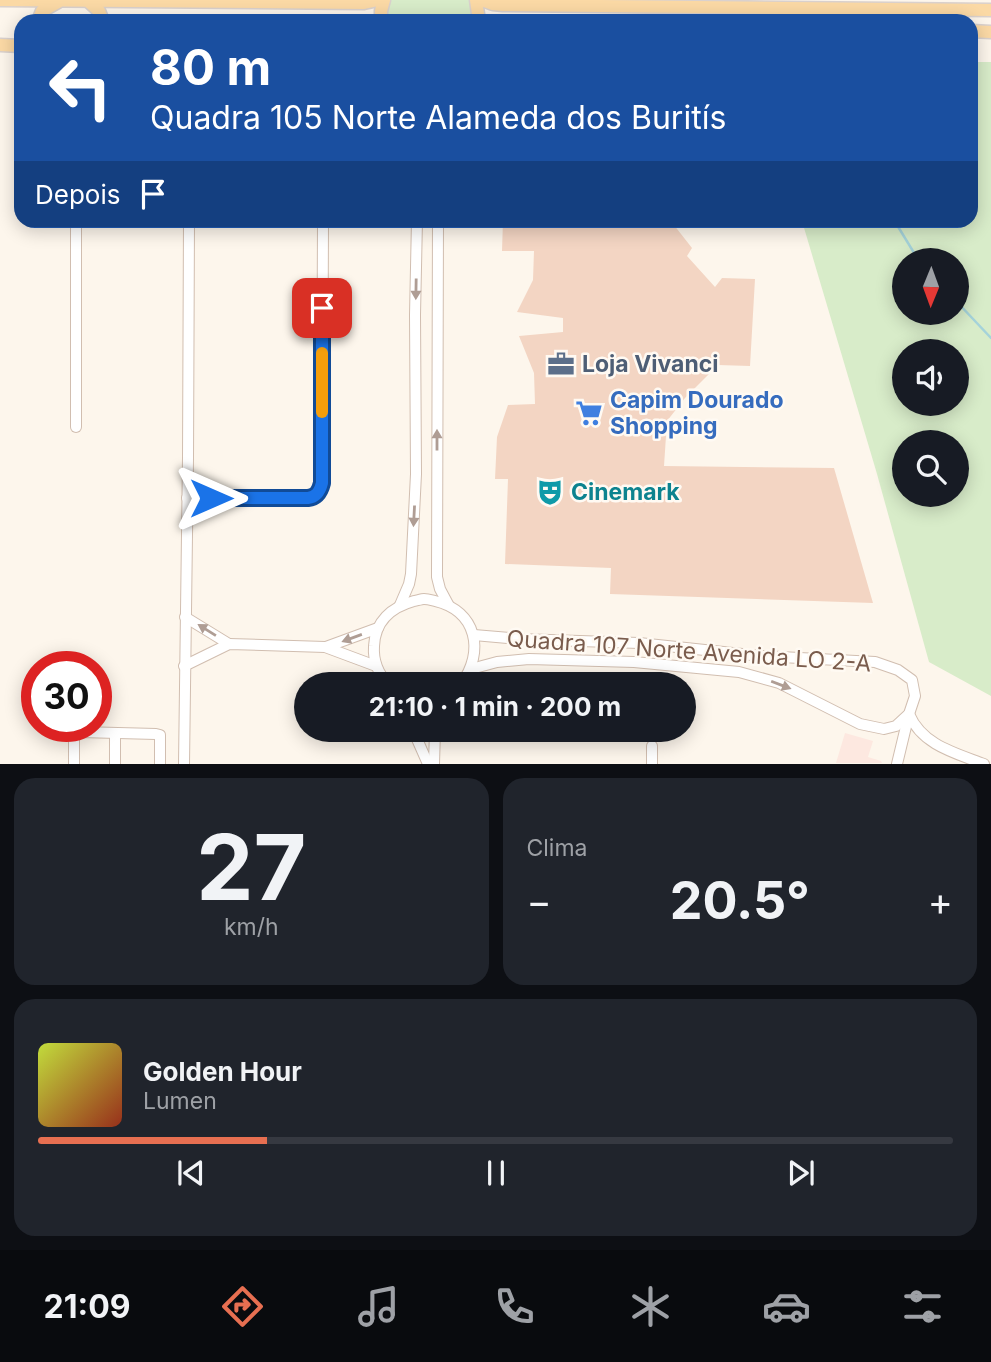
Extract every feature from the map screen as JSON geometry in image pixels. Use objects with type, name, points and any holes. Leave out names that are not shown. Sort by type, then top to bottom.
[{"type":"main road","points":[[0,0],[363,3],[378,0]]},
{"type":"main road","points":[[482,0],[503,5],[991,10]]},
{"type":"main road","points":[[41,14],[61,1]]},
{"type":"main road","points":[[88,1],[100,14]]},
{"type":"street","points":[[76,228],[76,427]]},
{"type":"street","points":[[184,764],[188,228]]},
{"type":"street","points":[[187,498],[308,498],[320,490],[323,228]]},
{"type":"street","points":[[400,605],[410,580],[416,474],[417,228]]},
{"type":"street","points":[[438,228],[437,577],[440,590],[448,604]]},
{"type":"street","points":[[380,672],[374,653],[378,628],[387,615],[400,605],[424,598],[448,604],[468,623],[474,635],[475,653],[469,672]]},
{"type":"street","points":[[185,617],[229,644]]},
{"type":"street","points":[[325,647],[378,628]]},
{"type":"street","name":"Quadra 107 Norte Avenida LO 2-A","points":[[471,669],[497,662],[529,659],[634,662],[739,672],[779,683],[860,724],[884,729],[896,726],[909,714],[915,696],[912,680],[898,670],[875,663],[761,656],[639,643],[474,635]]},
{"type":"street","points":[[184,666],[229,644],[325,647],[376,666]]},
{"type":"street","points":[[897,764],[909,714]]},
{"type":"street","points":[[909,714],[914,726],[929,740],[984,764]]},
{"type":"street","points":[[115,733],[115,764]]},
{"type":"street","points":[[74,764],[76,734],[115,733],[160,735],[160,764]]},
{"type":"street","points":[[418,742],[428,764]]},
{"type":"street","points":[[434,764],[435,742]]},
{"type":"street","points":[[652,746],[652,764]]},
{"type":"shaded area","points":[[845,733],[873,741],[868,757],[882,763],[836,763]]},
{"type":"green space","points":[[390,0],[471,0],[473,14],[388,14]]},
{"type":"green space","points":[[978,62],[991,62],[991,696],[929,662],[804,228],[978,228]]},
{"type":"building","name":"Capim Dourado Shopping","points":[[503,228],[676,228],[692,248],[687,256],[715,287],[722,278],[755,279],[750,366],[718,365],[685,398],[667,421],[664,466],[834,468],[873,603],[610,594],[611,568],[505,564],[508,479],[495,479],[497,437],[508,405],[535,404],[534,373],[519,336],[563,332],[563,318],[517,312],[533,280],[534,251],[502,251]]},
{"type":"waterway","points":[[899,228],[911,248]]},
{"type":"waterway","points":[[970,316],[991,338]]},
{"type":"slow traffic","points":[[322,353],[322,412]]},
{"type":"place","name":"Loja Vivanci","points":[[561,364]]},
{"type":"place","name":"Capim Dourado Shopping","points":[[589,413]]},
{"type":"place","name":"Cinemark","points":[[550,492]]},
{"type":"route","points":[[211,498],[308,498],[320,490],[322,308]]}]
